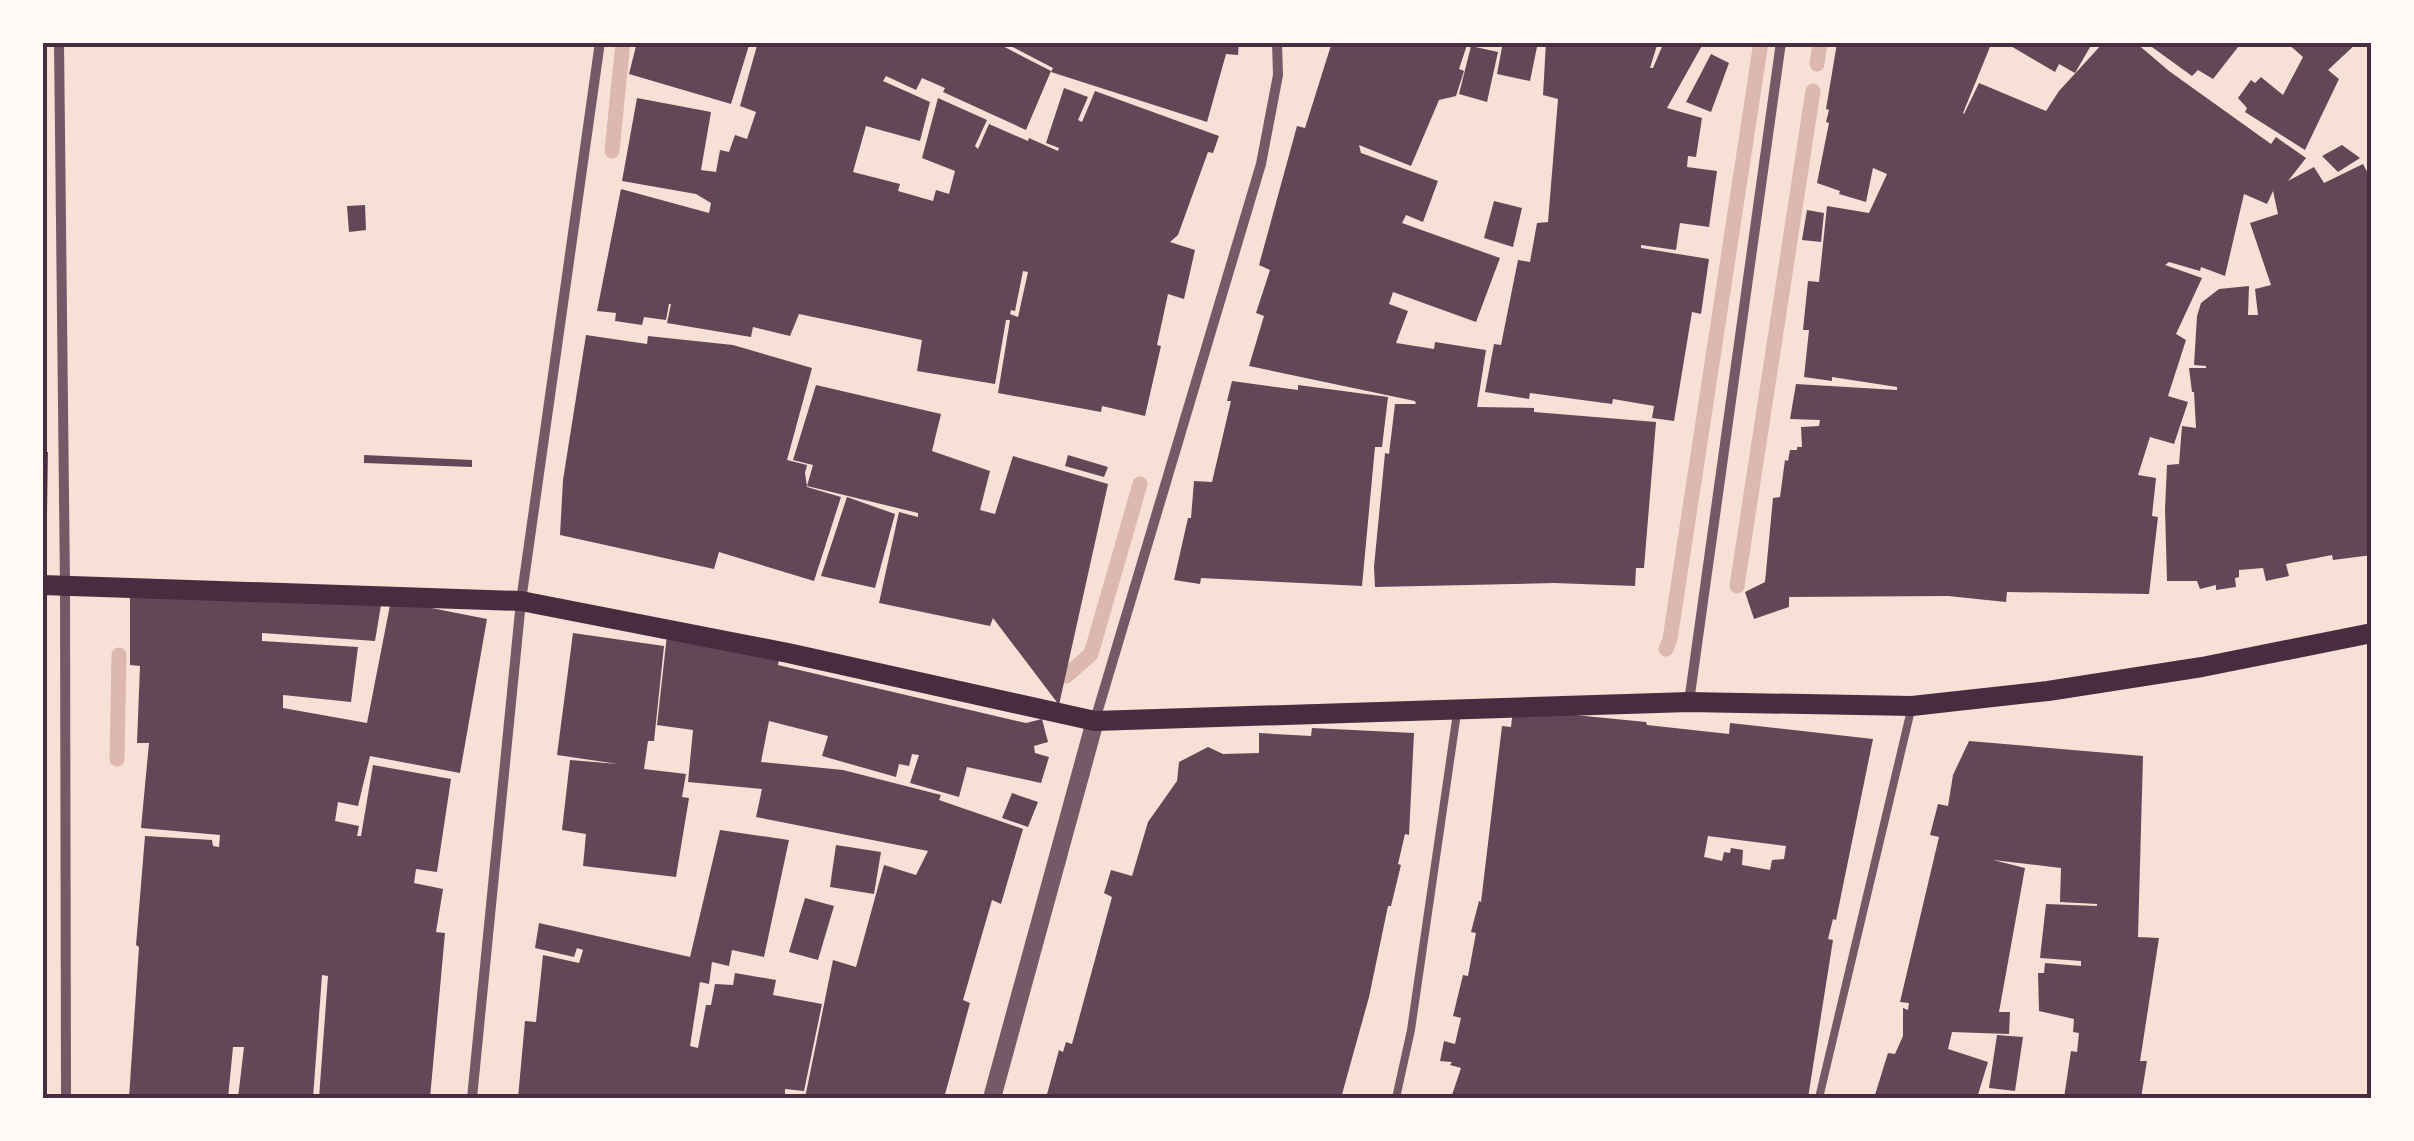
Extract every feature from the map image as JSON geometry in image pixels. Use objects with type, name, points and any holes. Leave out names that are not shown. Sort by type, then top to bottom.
[{"type":"main road","points":[[42,585],[521,601],[788,654],[1095,722],[1690,702],[1912,706],[2202,666],[2372,634]]},
{"type":"street","points":[[58,42],[66,1098]]},
{"type":"street","points":[[472,1098],[521,601],[600,42]]},
{"type":"street","points":[[992,1098],[1095,722],[1261,164],[1278,75],[1277,42]]},
{"type":"street","points":[[1690,702],[1781,42]]},
{"type":"lane","points":[[1820,1098],[1912,706]]},
{"type":"lane","points":[[1396,1098],[1411,1030],[1458,709]]},
{"type":"building","points":[[637,42],[750,42],[731,104],[629,74]]},
{"type":"building","points":[[758,42],[995,42],[1051,71],[1026,130],[943,92],[945,88],[922,78],[916,90],[886,76],[883,81],[930,102],[920,141],[866,126],[853,172],[900,184],[898,191],[933,201],[936,190],[949,194],[955,171],[922,158],[938,98],[987,120],[975,146],[978,149],[989,124],[1058,151],[1059,148],[1046,143],[1064,88],[1088,97],[1078,120],[1082,122],[1095,91],[1219,136],[1213,153],[1208,152],[1178,235],[1170,242],[1195,250],[1184,299],[1168,294],[1145,416],[1102,406],[1101,412],[998,393],[1010,320],[1006,320],[995,384],[917,371],[922,340],[799,314],[790,336],[753,327],[751,337],[667,323],[671,304],[666,320],[644,317],[642,325],[615,321],[616,313],[597,311],[621,189],[709,213],[711,203],[696,194],[622,181],[637,98],[711,112],[701,170],[716,172],[720,150],[729,152],[735,135],[747,139],[756,112],[740,106]],"holes":[[[1023,271],[1028,272],[1018,317],[1010,314],[1015,311]]]},
{"type":"building","points":[[1003,42],[1239,42],[1238,55],[1226,54],[1207,122],[1051,72],[1053,68]]},
{"type":"building","points":[[1332,42],[1468,42],[1456,96],[1439,100],[1411,166],[1359,145],[1361,153],[1438,181],[1423,222],[1406,215],[1402,223],[1500,258],[1476,322],[1393,292],[1389,304],[1408,311],[1396,343],[1434,349],[1435,342],[1486,350],[1477,407],[1534,408],[1534,412],[1656,422],[1644,568],[1636,568],[1635,586],[1554,583],[1375,587],[1385,453],[1389,454],[1395,404],[1416,404],[1415,401],[1249,366],[1264,316],[1256,313],[1270,270],[1259,265],[1297,126],[1305,128]]},
{"type":"building","points":[[1503,42],[1538,42],[1530,81],[1497,74]]},
{"type":"building","points":[[1546,42],[1658,42],[1653,68],[1664,42],[1704,42],[1667,108],[1702,118],[1696,157],[1688,156],[1687,167],[1717,171],[1709,227],[1680,223],[1676,250],[1641,245],[1709,259],[1701,314],[1692,312],[1674,421],[1652,418],[1654,406],[1613,399],[1612,404],[1530,393],[1529,399],[1485,392],[1494,344],[1501,345],[1518,260],[1530,262],[1537,223],[1548,222],[1558,99],[1543,95]]},
{"type":"building","points":[[1992,42],[1964,114],[1979,83],[2046,111],[2104,42],[2135,42],[2271,144],[2276,137],[2306,158],[2288,181],[2314,167],[2324,183],[2363,164],[2372,181],[2372,555],[2333,560],[2332,555],[2286,564],[2289,576],[2266,581],[2263,568],[2239,570],[2236,587],[2216,590],[2216,585],[2200,589],[2197,581],[2167,581],[2167,465],[2179,464],[2182,426],[2196,428],[2189,368],[2206,368],[2194,365],[2201,303],[2219,289],[2249,286],[2248,315],[2258,315],[2255,289],[2271,285],[2250,223],[2278,214],[2273,191],[2267,204],[2244,194],[2225,276],[2201,267],[2200,271],[2169,262],[2165,265],[2202,278],[2176,334],[2186,340],[2168,396],[2188,402],[2174,444],[2150,437],[2138,475],[2156,478],[2152,516],[2158,517],[2149,594],[2007,592],[2006,602],[1948,596],[1789,597],[1789,607],[1754,619],[1745,592],[1765,582],[1773,498],[1780,497],[1785,460],[1788,461],[1790,450],[1802,447],[1801,427],[1819,426],[1820,420],[1790,419],[1796,384],[1897,390],[1832,377],[1832,381],[1804,377],[1809,330],[1803,330],[1808,281],[1819,282],[1827,206],[1869,213],[1887,174],[1873,168],[1866,202],[1817,183],[1829,123],[1826,109],[1837,43]]},
{"type":"building","points":[[2004,42],[2093,42],[2075,73],[2059,64],[2055,72]]},
{"type":"building","points":[[2145,42],[2242,42],[2213,79],[2198,70],[2192,76]]},
{"type":"building","points":[[2286,42],[2358,42],[2328,70],[2339,79],[2305,150],[2245,112],[2247,108],[2238,98],[2251,80],[2255,83],[2261,77],[2283,95],[2303,57]]},
{"type":"building","points":[[1471,46],[1498,52],[1487,102],[1459,94]]},
{"type":"building","points":[[1711,54],[1729,63],[1711,112],[1686,102]]},
{"type":"building","points":[[2342,145],[2360,158],[2338,172],[2322,156]]},
{"type":"building","points":[[1494,201],[1522,208],[1513,247],[1484,238]]},
{"type":"building","points":[[365,205],[366,230],[349,232],[347,206]]},
{"type":"building","points":[[1807,210],[1824,213],[1821,242],[1802,240]]},
{"type":"building","points":[[586,335],[647,344],[648,336],[733,345],[812,368],[787,460],[807,465],[807,487],[841,497],[814,581],[719,552],[714,569],[560,535],[563,480]]},
{"type":"building","points":[[1232,381],[1388,397],[1382,447],[1375,447],[1362,586],[1201,578],[1200,584],[1174,580],[1191,518],[1194,481],[1212,482]]},
{"type":"building","points":[[816,385],[941,414],[932,451],[990,471],[980,510],[995,514],[1013,456],[1108,484],[1059,705],[993,618],[990,626],[879,603],[899,512],[918,517],[918,513],[807,486],[813,465],[793,460]]},
{"type":"building","points":[[42,452],[48,452],[47,514],[42,514]]},
{"type":"building","points":[[364,455],[472,460],[472,467],[364,463]]},
{"type":"building","points":[[1068,455],[1108,467],[1104,477],[1065,466]]},
{"type":"building","points":[[847,497],[895,514],[875,588],[821,576]]},
{"type":"building","points":[[130,596],[381,605],[375,641],[262,633],[262,641],[358,647],[351,702],[283,695],[283,708],[367,723],[391,600],[487,619],[460,773],[370,756],[358,806],[338,802],[335,821],[359,826],[357,836],[361,836],[373,765],[451,779],[437,872],[416,869],[414,883],[443,889],[436,932],[445,933],[430,1098],[319,1098],[328,976],[322,975],[313,1098],[238,1098],[244,1047],[233,1047],[228,1098],[129,1098],[145,836],[212,840],[213,846],[219,847],[220,835],[141,828],[149,743],[137,743],[140,666],[130,665]]},
{"type":"building","points":[[573,633],[664,646],[654,741],[648,741],[644,769],[686,774],[682,797],[689,798],[676,877],[583,866],[586,834],[562,830],[570,760],[618,764],[557,755]]},
{"type":"building","points":[[667,635],[780,655],[778,665],[1026,723],[1042,719],[1048,742],[1034,746],[1035,753],[1049,757],[1041,783],[967,767],[959,797],[910,783],[919,755],[912,754],[909,766],[899,764],[896,777],[822,756],[828,736],[769,721],[761,762],[843,770],[941,795],[939,800],[1023,829],[1001,904],[992,900],[963,1000],[970,1003],[944,1098],[805,1098],[833,960],[856,967],[884,865],[916,875],[928,851],[756,817],[762,789],[688,782],[693,730],[657,725]]},
{"type":"building","points":[[1513,709],[1729,734],[1730,723],[1873,739],[1836,920],[1833,919],[1828,939],[1833,940],[1808,1098],[1451,1098],[1461,1068],[1440,1061],[1444,1041],[1455,1044],[1461,1018],[1453,1016],[1463,975],[1468,976],[1476,933],[1471,932],[1481,902],[1502,726],[1511,727]],"holes":[[[1708,836],[1786,846],[1784,859],[1772,860],[1770,870],[1742,865],[1743,850],[1731,848],[1730,853],[1724,852],[1722,861],[1704,857]]]},
{"type":"building","points":[[1312,728],[1414,733],[1409,835],[1405,834],[1369,997],[1341,1098],[1046,1098],[1059,1050],[1063,1052],[1066,1042],[1072,1044],[1112,897],[1104,893],[1111,870],[1132,876],[1148,822],[1177,781],[1179,762],[1208,747],[1223,754],[1259,753],[1259,733],[1311,736]]},
{"type":"building","points":[[1969,741],[2143,756],[2138,937],[2159,938],[2140,1061],[2147,1061],[2141,1098],[2064,1098],[2071,1051],[2077,1052],[2079,1033],[2073,1032],[2074,1019],[2039,1011],[2038,973],[2044,973],[2045,963],[2081,966],[2081,961],[2040,958],[2046,904],[2097,904],[2060,902],[2061,868],[1993,860],[2025,868],[1999,1012],[2010,1012],[2009,1034],[1952,1032],[1948,1049],[1988,1062],[1977,1098],[1874,1098],[1888,1053],[1895,1054],[1903,1036],[1903,1008],[1908,1010],[1909,1003],[1900,1002],[1939,837],[1930,835],[1938,804],[1948,806],[1953,775]]},
{"type":"building","points":[[1012,793],[1038,802],[1028,827],[1002,818]]},
{"type":"building","points":[[720,830],[789,840],[764,957],[732,950],[729,966],[712,962],[709,984],[700,982],[690,1046],[698,1048],[706,1005],[711,1005],[715,984],[733,985],[735,973],[776,980],[773,995],[822,1004],[804,1091],[785,1089],[785,1098],[518,1098],[525,1021],[536,1022],[543,955],[579,963],[583,950],[577,948],[574,957],[535,948],[539,923],[690,957]]},
{"type":"building","points":[[836,845],[881,852],[874,894],[830,887]]},
{"type":"building","points":[[805,898],[834,906],[818,960],[789,952]]},
{"type":"building","points":[[1997,1035],[2023,1037],[2015,1091],[1989,1088]]},
{"type":"waterway","points":[[612,151],[623,42]]},
{"type":"waterway","points":[[1666,649],[1761,42]]},
{"type":"waterway","points":[[1817,64],[1820,42]]},
{"type":"waterway","points":[[1737,586],[1813,91]]},
{"type":"waterway","points":[[1066,676],[1091,654],[1140,484]]},
{"type":"waterway","points":[[117,759],[119,655]]}]
